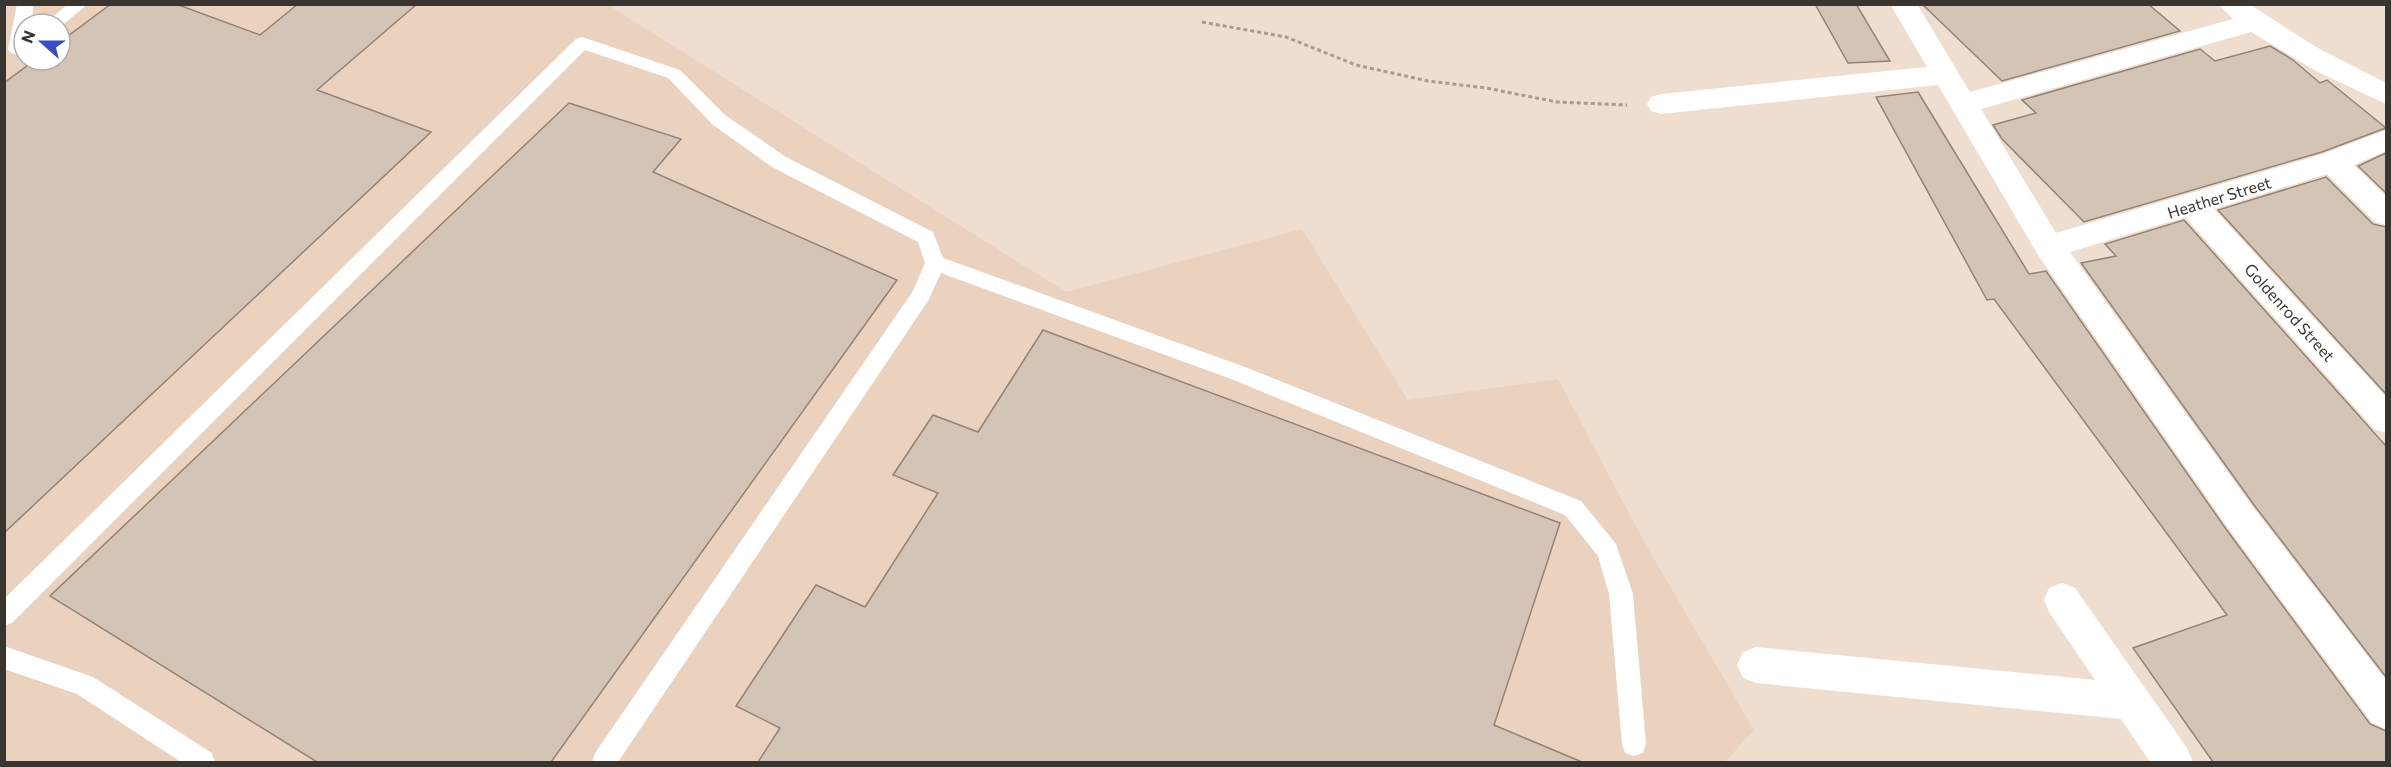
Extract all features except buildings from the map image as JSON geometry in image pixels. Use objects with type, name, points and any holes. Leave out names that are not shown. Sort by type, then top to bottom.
[{"type":"street","points":[[1903,4],[2049,247],[2240,518],[2386,710]]},
{"type":"street","points":[[2231,4],[2254,22],[2352,78],[2386,94]]},
{"type":"street","points":[[1963,104],[2254,22]]},
{"type":"street","points":[[1660,104],[1946,75]]},
{"type":"street","name":"Heather Street","points":[[2049,247],[2193,206],[2333,162],[2386,140]]},
{"type":"street","points":[[2333,162],[2386,214]]},
{"type":"street","name":"Goldenrod Street","points":[[2193,206],[2386,419]]},
{"type":"street","points":[[2062,600],[2173,762]]},
{"type":"street","points":[[1756,665],[2132,702]]},
{"type":"lane","points":[[4,615],[582,43],[674,74],[719,120],[779,162],[926,237],[935,263],[921,295],[604,762]]},
{"type":"lane","points":[[935,263],[1238,373],[1573,508],[1608,551],[1621,594],[1634,744]]},
{"type":"lane","points":[[4,657],[84,685],[203,762]]},
{"type":"path","points":[[1202,22],[1286,37],[1356,65],[1428,81],[1486,88],[1557,102],[1602,105],[1660,104]]},
{"type":"shaded area","points":[[4,5],[608,5],[1066,292],[1302,229],[1408,400],[1558,379],[1647,547],[1754,730],[1725,762],[5,762]]}]
